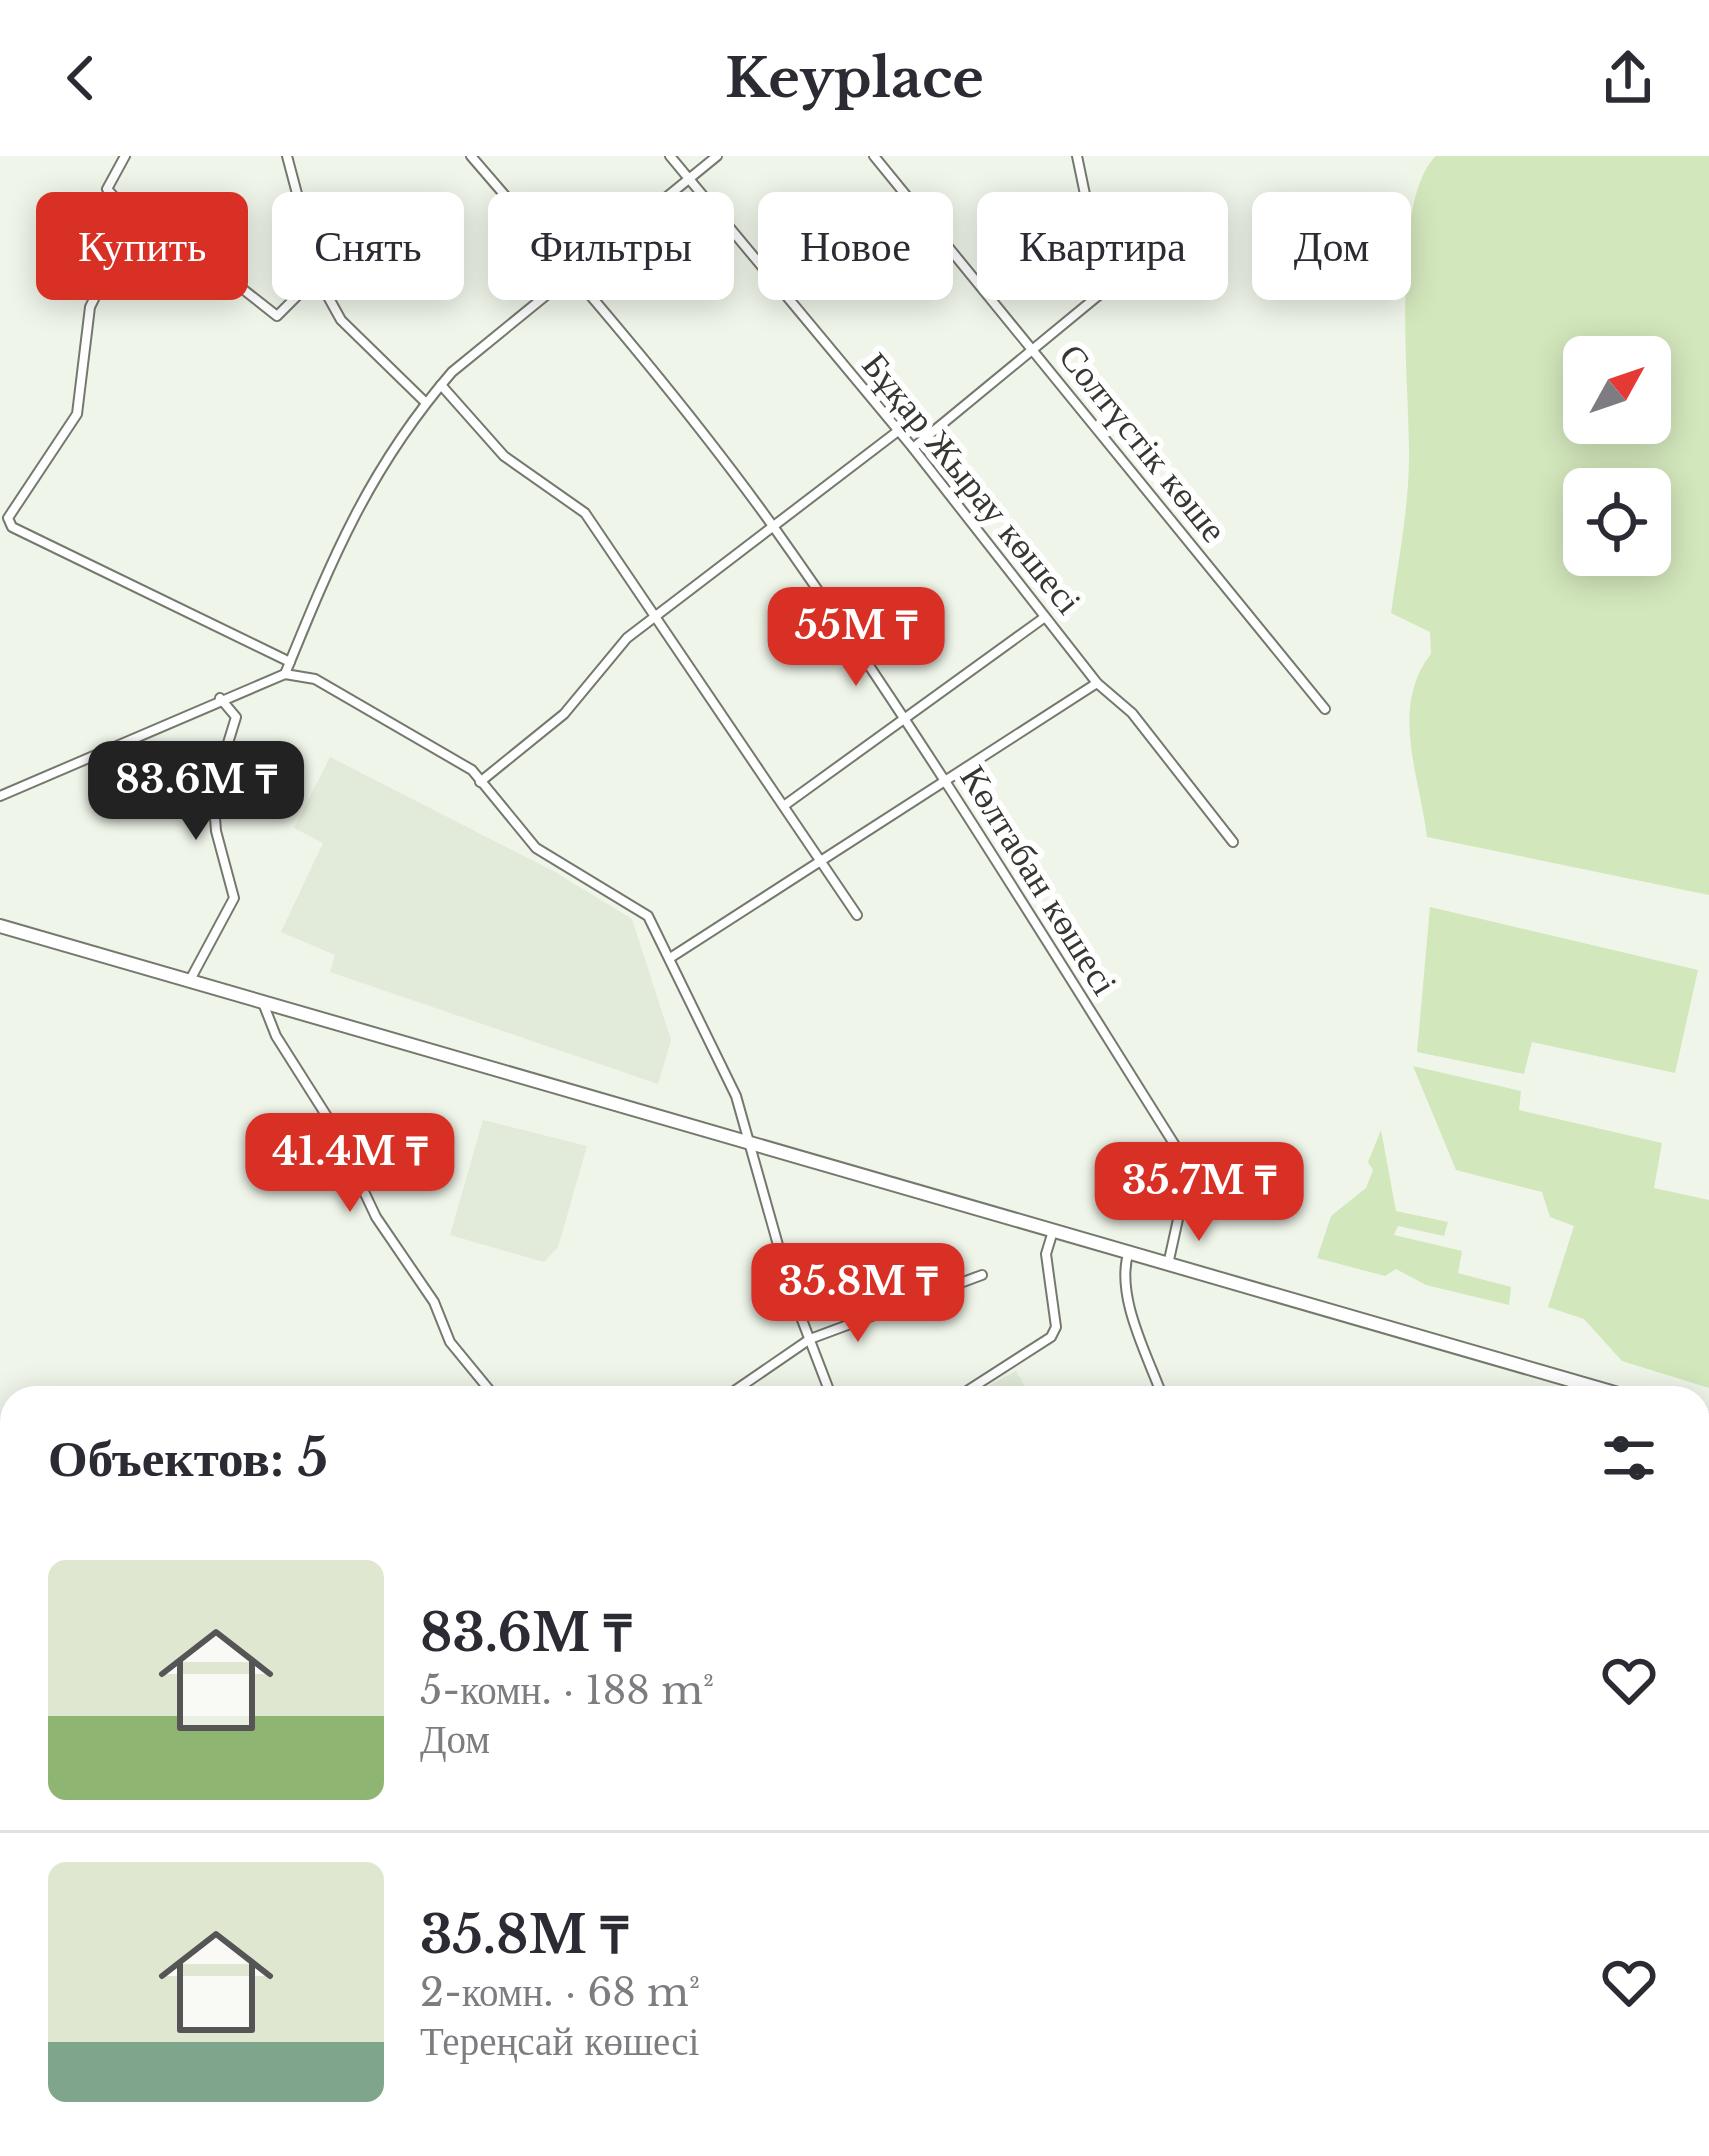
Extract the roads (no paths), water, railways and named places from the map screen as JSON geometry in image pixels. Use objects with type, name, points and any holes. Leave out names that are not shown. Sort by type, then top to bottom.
[{"type":"main road","points":[[0,926],[1169,1260],[1592,1386]]},
{"type":"street","points":[[110,192],[107,189],[125,156]]},
{"type":"street","points":[[287,156],[297,192]]},
{"type":"street","name":"Көлтабан көшесі","points":[[471,156],[502,192]]},
{"type":"street","name":"Бұқар Жырау көшесі","points":[[670,156],[913,448],[1096,683],[1132,712],[1233,842]]},
{"type":"street","points":[[673,192],[717,156]]},
{"type":"street","name":"Солтүстік көше","points":[[874,156],[1325,709]]},
{"type":"street","points":[[913,448],[1030,347],[1105,290],[1077,156]]},
{"type":"street","points":[[248,293],[277,316],[293,300]]},
{"type":"street","points":[[93,300],[76,414],[4,518],[290,662]]},
{"type":"street","points":[[329,300],[340,320],[425,402]]},
{"type":"street","points":[[285,674],[347,522],[425,402],[541,300]]},
{"type":"street","name":"Көлтабан көшесі","points":[[593,300],[773,526],[945,781],[1176,1147],[1186,1184],[1169,1260]]},
{"type":"street","points":[[441,385],[504,456],[584,512],[658,614],[856,915]]},
{"type":"street","points":[[480,782],[563,715],[627,638],[898,431]]},
{"type":"street","points":[[785,806],[1045,617]]},
{"type":"street","points":[[0,796],[285,674],[315,679],[472,770],[536,848],[648,916],[736,1096],[828,1386]]},
{"type":"street","points":[[670,958],[1096,683]]},
{"type":"street","points":[[190,980],[234,898],[216,831],[213,792],[236,717],[220,698]]},
{"type":"street","points":[[262,1001],[276,1036],[332,1126],[367,1200],[434,1302],[450,1342],[486,1386]]},
{"type":"street","points":[[975,1386],[1051,1337],[1056,1327],[1046,1254],[1054,1230]]},
{"type":"street","points":[[1129,1249],[1124,1267],[1134,1316],[1159,1386]]},
{"type":"street","points":[[741,1386],[810,1339],[982,1275]]}]
